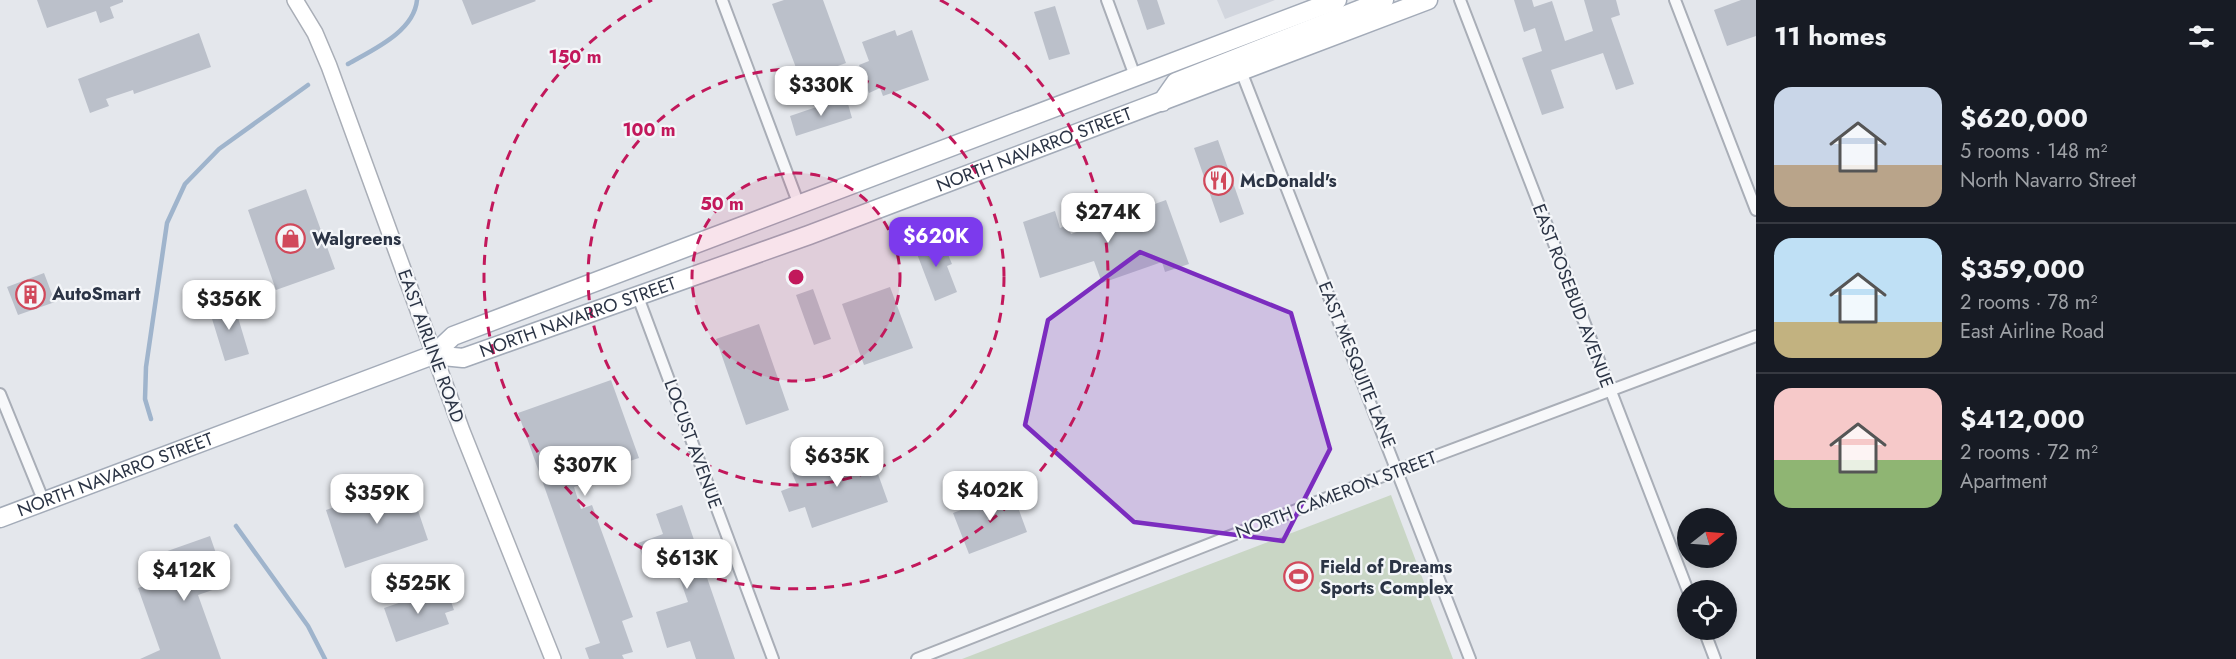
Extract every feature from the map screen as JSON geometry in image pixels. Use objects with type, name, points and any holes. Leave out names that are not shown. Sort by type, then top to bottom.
[{"type":"main road","name":"EAST AIRLINE ROAD","points":[[295,0],[315,33],[329,66],[462,431],[553,659]]},
{"type":"main road","name":"NORTH NAVARRO STREET","points":[[0,518],[434,354],[453,336],[1337,0]]},
{"type":"main road","points":[[1162,102],[1176,82],[1384,0]]},
{"type":"main road","name":"NORTH NAVARRO STREET","points":[[434,354],[463,358],[638,297],[1162,102],[1428,0]]},
{"type":"street","points":[[722,0],[799,205]]},
{"type":"street","points":[[1107,0],[1135,76]]},
{"type":"street","name":"EAST ROSEBUD AVENUE","points":[[1460,0],[1684,580]]},
{"type":"street","points":[[1675,0],[1756,210]]},
{"type":"street","name":"EAST MESQUITE LANE","points":[[1242,71],[1470,659]]},
{"type":"street","name":"LOCUST AVENUE","points":[[638,297],[773,659]]},
{"type":"street","name":"NORTH CAMERON STREET","points":[[917,659],[1398,470],[1756,336]]},
{"type":"street","points":[[0,394],[44,502]]},
{"type":"street","points":[[1708,640],[1715,659]]},
{"type":"highlighted area","points":[[1140,252],[1291,313],[1330,449],[1283,541],[1134,522],[1025,425],[1048,320]]},
{"type":"shaded area","points":[[1217,0],[1275,0],[1225,19]]},
{"type":"green space","name":"Field of Dreams Sports Complex","points":[[1391,495],[1453,659],[962,659]]},
{"type":"building","points":[[37,0],[123,0],[123,2],[110,7],[114,18],[100,23],[96,11],[47,28]]},
{"type":"building","points":[[462,0],[535,0],[536,1],[472,25]]},
{"type":"building","points":[[784,0],[823,0],[846,63],[816,74],[814,67],[798,73],[772,4]]},
{"type":"building","points":[[1137,0],[1157,0],[1165,24],[1147,30]]},
{"type":"building","points":[[1514,0],[1532,0],[1534,7],[1552,1],[1565,41],[1593,31],[1584,0],[1616,0],[1620,15],[1611,18],[1634,84],[1616,90],[1603,53],[1551,70],[1564,108],[1542,115],[1522,58],[1542,51],[1535,28],[1524,32]]},
{"type":"building","points":[[1741,0],[1756,0],[1756,36],[1727,46],[1714,10]]},
{"type":"building","points":[[1055,6],[1070,54],[1049,60],[1034,12]]},
{"type":"building","points":[[895,30],[897,36],[912,30],[929,80],[883,96],[880,88],[869,93],[859,65],[869,61],[862,42]]},
{"type":"building","points":[[199,33],[211,67],[134,94],[133,90],[106,99],[109,106],[90,113],[78,79]]},
{"type":"building","points":[[846,97],[852,118],[796,136],[790,116]]},
{"type":"building","name":"McDonald's","points":[[1218,140],[1244,214],[1220,223],[1194,148]]},
{"type":"building","name":"Walgreens","points":[[306,189],[335,269],[276,290],[248,210]]},
{"type":"building","points":[[1166,200],[1189,264],[1165,272],[1162,262],[1102,283],[1094,261],[1040,278],[1023,222],[1055,211],[1060,228],[1068,225],[1071,234]]},
{"type":"building","points":[[937,237],[952,264],[947,266],[957,292],[935,301],[914,246]]},
{"type":"building","name":"AutoSmart","points":[[44,273],[55,302],[18,315],[7,287]]},
{"type":"building","points":[[890,287],[913,348],[864,365],[842,304]]},
{"type":"building","points":[[813,289],[831,339],[814,345],[796,295]]},
{"type":"building","points":[[233,301],[249,354],[225,361],[209,309]]},
{"type":"building","points":[[759,324],[789,410],[746,425],[716,339]]},
{"type":"building","points":[[611,380],[639,458],[605,469],[607,475],[574,487],[581,509],[592,505],[633,617],[622,621],[633,652],[622,655],[624,659],[589,659],[585,648],[600,643],[518,413]]},
{"type":"building","points":[[868,446],[888,502],[812,528],[805,507],[789,512],[781,491],[797,485],[792,473]]},
{"type":"building","points":[[408,481],[428,540],[345,568],[326,510]]},
{"type":"building","points":[[1012,491],[1027,532],[969,554],[953,513]]},
{"type":"building","points":[[682,505],[735,659],[696,659],[690,641],[667,648],[656,612],[688,602],[673,559],[646,568],[638,543],[663,534],[656,514]]},
{"type":"building","points":[[210,536],[227,585],[198,595],[221,659],[140,659],[160,650],[138,588],[167,578],[159,554]]},
{"type":"building","points":[[437,590],[440,599],[449,596],[454,610],[445,613],[449,624],[396,642],[384,608]]},
{"type":"waterway","points":[[348,64],[380,46],[400,31],[408,22],[417,0]]},
{"type":"waterway","points":[[151,419],[145,399],[146,367],[167,223],[185,184],[219,149],[308,85]]},
{"type":"waterway","points":[[236,526],[308,626],[325,659]]},
{"type":"place","name":"McDonald's","points":[[1219,181]]},
{"type":"place","name":"Walgreens","points":[[291,239]]},
{"type":"place","name":"AutoSmart","points":[[31,294]]},
{"type":"place","name":"Field of Dreams Sports Complex","points":[[1299,577]]}]
